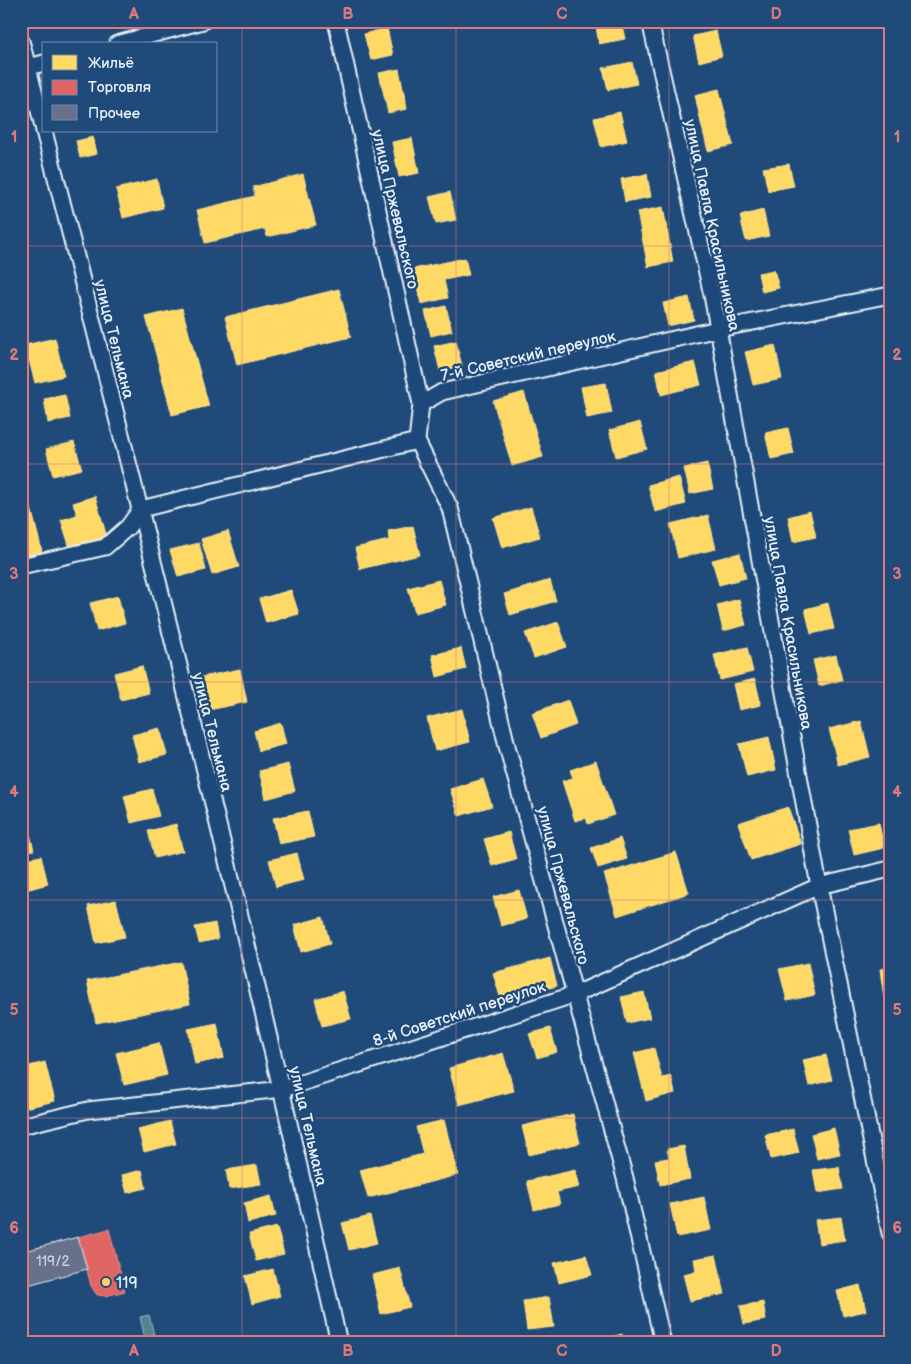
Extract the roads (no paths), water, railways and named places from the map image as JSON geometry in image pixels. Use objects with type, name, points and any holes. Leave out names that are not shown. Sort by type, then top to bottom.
[{"type":"street","points":[[124,42],[203,21]]},
{"type":"street","name":"улица Пржевальского","points":[[336,21],[421,404]]},
{"type":"street","name":"улица Павла Красильникова","points":[[650,21],[718,329],[819,886],[890,1232]]},
{"type":"street","name":"улица Тельмана","points":[[21,41],[24,68],[42,124]]},
{"type":"street","points":[[24,68],[42,64]]},
{"type":"street","name":"улица Тельмана","points":[[45,132],[141,510],[283,1089],[339,1343]]},
{"type":"street","name":"7-й Советский переулок","points":[[421,404],[442,392],[718,329],[890,295]]},
{"type":"street","points":[[21,566],[105,547],[128,527],[141,510],[417,441],[421,404]]},
{"type":"street","name":"улица Пржевальского","points":[[417,441],[450,508],[507,746],[625,1178],[663,1343]]},
{"type":"street","name":"8-й Советский переулок","points":[[21,1126],[88,1110],[283,1089],[576,994],[819,886],[890,869]]},
{"type":"place","name":"119","points":[[106,1282]]}]
